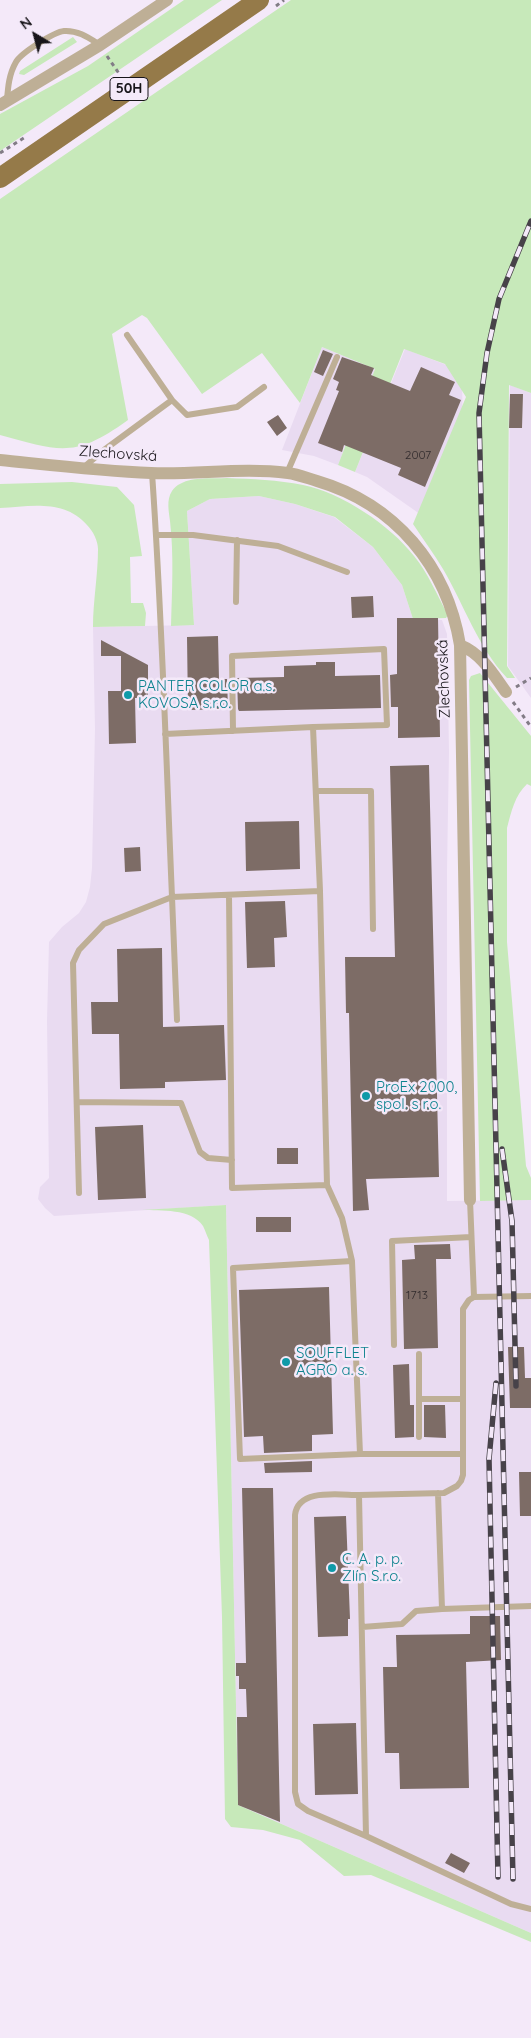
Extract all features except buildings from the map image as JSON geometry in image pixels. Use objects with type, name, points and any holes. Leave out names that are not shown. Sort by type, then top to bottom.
[{"type":"main road","name":"50H","points":[[0,178],[258,0]]},
{"type":"street","points":[[3,103],[100,45],[161,2]]},
{"type":"street","name":"Zlechovská","points":[[0,460],[152,473],[220,471],[287,473],[333,485],[363,500],[393,522],[415,543],[426,557],[443,589],[456,621],[460,645],[470,1200]]},
{"type":"street","points":[[460,645],[468,648],[484,660],[506,692]]},
{"type":"lane","points":[[3,103],[16,60],[32,48],[63,31],[84,34],[100,45]]},
{"type":"lane","points":[[127,335],[172,400],[187,415],[237,407],[264,387]]},
{"type":"lane","points":[[287,473],[337,357]]},
{"type":"lane","points":[[83,468],[104,450],[172,400]]},
{"type":"lane","points":[[152,473],[177,1020]]},
{"type":"lane","points":[[156,535],[193,535],[278,546],[347,572]]},
{"type":"lane","points":[[236,602],[237,540]]},
{"type":"lane","points":[[165,734],[387,725],[384,649],[232,656],[233,731]]},
{"type":"lane","points":[[313,727],[320,891],[327,1185],[342,1218],[352,1261],[360,1454]]},
{"type":"lane","points":[[316,791],[371,791],[373,929]]},
{"type":"lane","points":[[79,1193],[73,963],[79,950],[104,924],[172,897],[320,891]]},
{"type":"lane","points":[[229,895],[232,1188],[327,1185]]},
{"type":"lane","points":[[77,1102],[181,1103],[200,1152],[208,1158],[232,1160]]},
{"type":"lane","points":[[470,1200],[474,1297]]},
{"type":"lane","points":[[394,1345],[392,1241],[472,1237]]},
{"type":"lane","points":[[352,1261],[232,1268],[240,1459],[360,1454],[463,1454]]},
{"type":"lane","points":[[531,1296],[474,1297],[466,1304],[462,1314],[463,1475],[457,1486],[438,1493],[311,1496],[304,1499],[296,1508],[294,1792],[295,1798],[302,1808],[511,1904],[531,1908]]},
{"type":"lane","points":[[419,1354],[419,1437]]},
{"type":"lane","points":[[419,1399],[463,1399]]},
{"type":"lane","points":[[438,1493],[442,1609]]},
{"type":"lane","points":[[359,1495],[366,1836]]},
{"type":"lane","points":[[362,1627],[402,1624],[416,1611],[531,1606]]},
{"type":"path","points":[[100,45],[120,75]]},
{"type":"path","points":[[506,692],[531,727]]},
{"type":"shaded area","points":[[322,347],[375,369],[338,465],[314,456],[282,450]]},
{"type":"shaded area","points":[[405,349],[462,371],[463,453],[437,526],[367,477],[355,472]]},
{"type":"shaded area","points":[[510,385],[531,393],[531,698],[508,666]]},
{"type":"shaded area","points":[[259,496],[295,504],[334,517],[373,547],[402,585],[413,619],[442,620],[447,634],[449,752],[447,1201],[531,1200],[531,1933],[238,1805],[226,1205],[54,1216],[38,1199],[40,1187],[49,1178],[47,1021],[49,942],[62,927],[79,913],[86,902],[92,868],[95,729],[93,627],[194,625],[187,511],[210,499]]},
{"type":"green space","points":[[184,0],[222,0],[0,151],[0,114],[88,66]]},
{"type":"green space","points":[[291,0],[531,0],[531,393],[509,385],[507,666],[515,678],[507,678],[488,653],[443,569],[413,524],[466,397],[445,364],[404,349],[355,472],[338,465],[375,369],[322,347],[300,403],[262,353],[202,394],[147,318],[142,315],[112,334],[128,420],[94,441],[66,448],[53,448],[0,435],[0,199]]},
{"type":"green space","points":[[73,37],[77,42],[24,75],[19,74],[20,71]]},
{"type":"green space","points":[[205,478],[227,478],[303,485],[333,495],[364,512],[392,533],[414,556],[428,577],[448,615],[446,618],[413,619],[402,585],[373,547],[335,517],[295,504],[259,496],[210,499],[187,511],[194,625],[171,626],[172,560],[168,506],[170,495],[183,482]]},
{"type":"green space","points":[[72,482],[117,487],[134,505],[142,556],[130,557],[131,603],[143,603],[146,613],[145,626],[93,627],[98,546],[91,530],[78,517],[68,511],[46,506],[0,508],[0,484]]},
{"type":"green space","points":[[480,673],[531,736],[531,786],[527,784],[519,793],[507,828],[507,942],[526,1166],[531,1178],[531,1200],[480,1201],[469,680],[471,676]]},
{"type":"green space","points":[[226,1205],[238,1805],[531,1933],[531,1942],[371,1875],[344,1876],[300,1840],[263,1830],[231,1827],[225,1819],[222,1617],[209,1240],[203,1226],[191,1216],[175,1212],[142,1210]]},
{"type":"railway","points":[[513,1879],[479,413],[487,353],[499,299],[531,221]]},
{"type":"railway","points":[[502,1149],[512,1221],[516,1386]]},
{"type":"railway","points":[[496,1383],[489,1459],[498,1877]]},
{"type":"place","name":"PANTER COLOR a.s. KOVOSA s.r.o.","points":[[128,695]]},
{"type":"place","name":"ProEx 2000, spol. s r.o.","points":[[366,1096]]},
{"type":"place","name":"SOUFFLET AGRO a. s.","points":[[286,1362]]},
{"type":"place","name":"C. A. p. p. Zlín S.r.o.","points":[[332,1568]]}]
